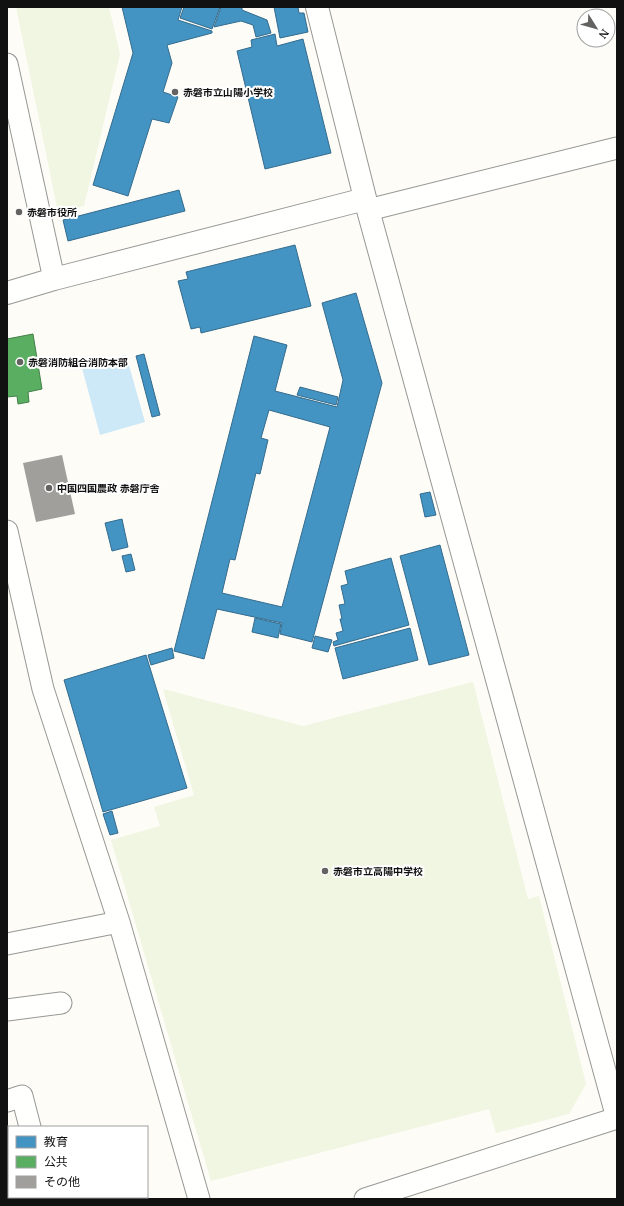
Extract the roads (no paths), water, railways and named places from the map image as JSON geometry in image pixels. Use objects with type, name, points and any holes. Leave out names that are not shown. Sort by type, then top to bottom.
[{"type":"street","points":[[317,7],[366,205],[617,1117],[365,1199]]},
{"type":"street","points":[[7,64],[54,279]]},
{"type":"street","points":[[7,293],[54,279],[366,205],[617,148]]},
{"type":"street","points":[[7,531],[44,689],[119,922],[199,1199]]},
{"type":"street","points":[[7,944],[119,922]]},
{"type":"street","points":[[7,1010],[61,1003]]},
{"type":"street","points":[[7,1101],[22,1096],[30,1126]]},
{"type":"water","points":[[126,355],[145,422],[100,435],[82,368]]},
{"type":"place","name":"赤磐市立山陽小学校","points":[[175,92]]},
{"type":"place","name":"赤磐市役所","points":[[19,212]]},
{"type":"place","name":"赤磐消防組合消防本部","points":[[20,362]]},
{"type":"place","name":"中国四国農政 赤磐庁舎","points":[[49,488]]},
{"type":"place","name":"赤磐市立高陽中学校","points":[[325,871]]}]
